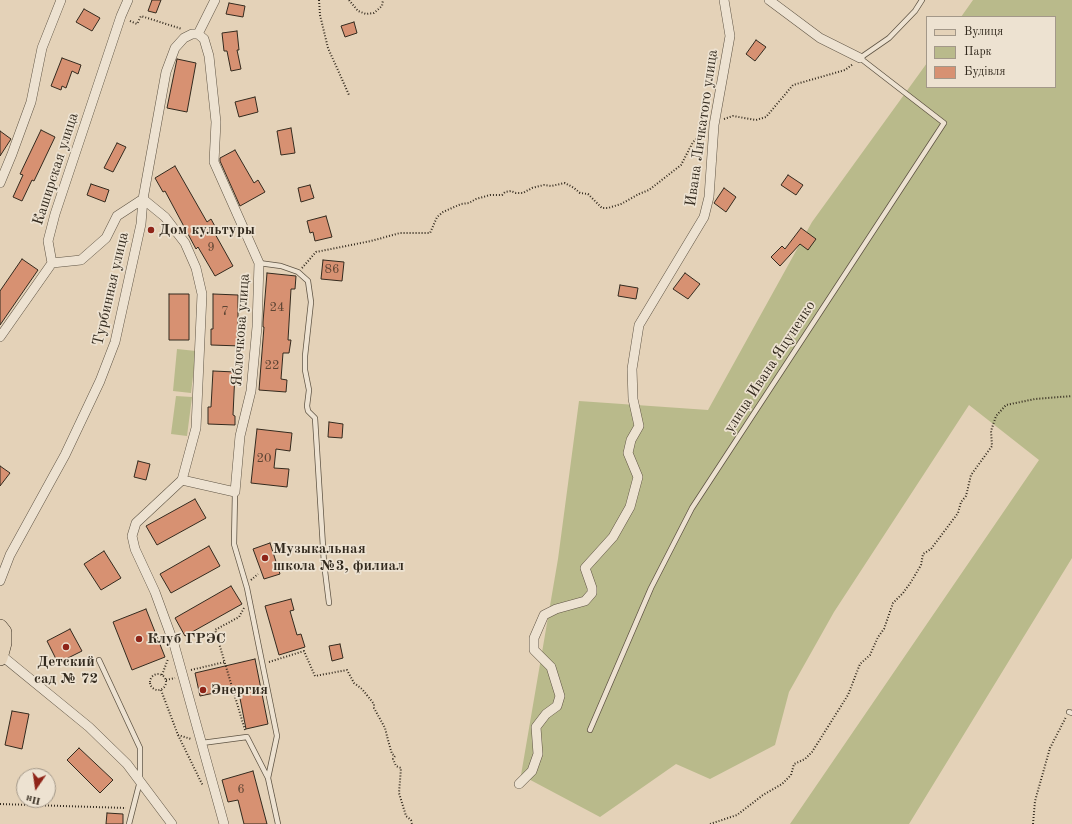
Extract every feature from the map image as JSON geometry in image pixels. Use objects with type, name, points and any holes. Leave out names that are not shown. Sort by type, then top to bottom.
[{"type":"main road","points":[[0,627],[4,632],[4,643],[0,656]]},
{"type":"street","points":[[0,183],[31,102],[42,48],[61,0]]},
{"type":"street","name":"Каширская улица","points":[[52,263],[48,241],[55,214],[121,16],[128,0]]},
{"type":"street","points":[[198,34],[215,0]]},
{"type":"street","name":"Ивана Личкатого улица","points":[[519,784],[532,771],[538,754],[536,727],[546,714],[557,706],[560,696],[551,667],[534,650],[534,638],[544,615],[556,609],[585,601],[592,593],[592,588],[585,568],[613,537],[630,507],[638,477],[628,453],[631,440],[639,426],[632,399],[632,369],[639,325],[704,217],[709,197],[714,127],[730,36],[724,0]]},
{"type":"street","points":[[769,0],[820,38],[860,58]]},
{"type":"street","name":"Турбинная улица","points":[[0,581],[10,555],[64,456],[100,381],[115,342],[141,224],[143,199],[166,72],[174,48],[184,38],[192,34],[198,34]]},
{"type":"street","name":"Яблочкова улица","points":[[198,34],[204,38],[210,63],[216,122],[214,162],[259,263],[257,327],[251,391],[240,436],[235,492]]},
{"type":"street","points":[[0,337],[52,263],[81,260],[106,238],[117,216],[143,199],[166,217],[185,243],[196,268],[202,294],[196,428],[182,480],[136,523],[132,536],[135,549],[155,592],[174,644],[224,824]]},
{"type":"street","points":[[182,480],[235,492]]},
{"type":"street","points":[[0,656],[88,727],[127,764],[172,824]]},
{"type":"lane","points":[[860,58],[889,38],[916,11],[922,0]]},
{"type":"lane","name":"улица Ивана Яцуненко","points":[[590,730],[652,588],[692,508],[944,123],[860,58]]},
{"type":"lane","points":[[259,263],[282,266],[298,272],[308,281],[311,302],[305,356],[305,370],[309,390],[307,406],[308,411],[315,418],[324,563],[329,603]]},
{"type":"lane","points":[[235,492],[234,544],[247,588],[277,736],[268,778]]},
{"type":"lane","points":[[99,660],[140,748],[140,781],[129,824]]},
{"type":"lane","points":[[202,743],[246,737],[268,778],[278,824]]},
{"type":"path","points":[[319,0],[320,15],[328,48],[349,95]]},
{"type":"path","points":[[349,0],[358,11],[366,14],[374,13],[382,6],[384,0]]},
{"type":"path","points":[[121,16],[137,24],[141,16],[198,34]]},
{"type":"path","points":[[298,272],[316,252],[371,241],[400,233],[430,233],[437,217],[443,212],[461,204],[490,195],[498,195],[511,191],[516,193],[524,193],[532,188],[544,185],[551,186],[565,183],[580,193],[588,194],[602,208],[622,204],[649,190],[681,165],[692,142],[720,121],[733,116],[756,120],[766,117],[793,84],[845,70],[860,58]]},
{"type":"path","points":[[710,824],[737,815],[763,795],[782,784],[791,775],[794,764],[805,759],[812,752],[848,695],[860,664],[870,655],[878,637],[884,629],[893,603],[911,582],[921,564],[923,554],[931,549],[958,512],[961,502],[966,496],[971,475],[992,446],[991,431],[996,416],[1006,405],[1035,399],[1072,396]]},
{"type":"path","points":[[239,617],[215,630],[246,737]]},
{"type":"path","points":[[262,663],[304,651],[315,676],[347,670],[354,683],[362,689],[374,704],[374,708],[385,728],[392,754],[395,756],[393,759],[396,766],[401,768],[399,793],[406,816],[411,820],[412,824]]},
{"type":"path","points":[[196,669],[225,662]]},
{"type":"path","points":[[160,674],[166,679],[166,687],[162,690],[156,691],[150,685],[150,680],[154,675],[160,674]]},
{"type":"path","points":[[162,690],[178,735],[205,790]]},
{"type":"path","points":[[1033,824],[1035,801],[1050,748],[1070,712]]},
{"type":"path","points":[[178,735],[202,743]]},
{"type":"path","points":[[0,804],[133,808]]},
{"type":"green space","points":[[973,0],[1072,0],[1072,558],[909,824],[790,824],[1039,460],[969,405],[834,612],[789,692],[775,745],[710,779],[676,764],[600,817],[521,775],[558,559],[579,401],[708,410],[812,222],[926,64],[926,88],[1056,88],[1056,16],[962,16]]},
{"type":"green space","points":[[177,349],[196,351],[191,393],[173,391]]},
{"type":"green space","points":[[176,396],[192,397],[187,436],[171,434]]},
{"type":"building","points":[[152,0],[161,0],[156,13],[148,11]]},
{"type":"building","points":[[229,3],[245,6],[243,17],[226,14]]},
{"type":"building","points":[[84,9],[100,18],[92,31],[76,22]]},
{"type":"building","points":[[354,22],[357,33],[345,37],[341,26]]},
{"type":"building","points":[[237,31],[239,50],[237,50],[241,69],[231,71],[227,51],[224,51],[222,33]]},
{"type":"building","points":[[756,40],[766,47],[755,61],[746,54]]},
{"type":"building","points":[[62,58],[81,65],[78,74],[72,71],[66,88],[62,86],[61,90],[51,86]]},
{"type":"building","points":[[177,59],[196,63],[187,112],[167,108]]},
{"type":"building","points":[[255,97],[258,112],[239,117],[235,102]]},
{"type":"building","points":[[291,128],[295,153],[281,155],[277,131]]},
{"type":"building","points":[[41,130],[55,137],[34,181],[32,180],[22,201],[13,197],[23,175],[20,174]]},
{"type":"building","points":[[0,131],[11,139],[0,156]]},
{"type":"building","points":[[117,143],[126,147],[113,172],[104,168]]},
{"type":"building","points":[[235,150],[254,183],[258,180],[265,192],[240,206],[220,161],[220,158]]},
{"type":"building","points":[[175,166],[207,222],[211,219],[217,230],[214,232],[233,266],[215,276],[198,247],[196,249],[165,191],[163,192],[155,178]]},
{"type":"building","points":[[788,175],[803,185],[796,195],[781,185]]},
{"type":"building","points":[[91,184],[109,190],[105,202],[87,195]]},
{"type":"building","points":[[310,185],[314,198],[301,202],[298,188]]},
{"type":"building","points":[[724,188],[736,197],[726,212],[714,203]]},
{"type":"building","points":[[326,216],[332,237],[315,241],[313,232],[310,233],[307,221]]},
{"type":"building","points":[[801,228],[816,239],[808,250],[800,244],[780,266],[771,257],[782,246],[785,249]]},
{"type":"building","points":[[22,259],[38,270],[0,325],[0,291]]},
{"type":"building","points":[[323,260],[344,262],[342,281],[321,279]]},
{"type":"building","points":[[267,273],[296,276],[295,289],[291,289],[288,340],[291,340],[289,353],[283,353],[281,379],[287,380],[286,392],[259,390]]},
{"type":"building","points":[[685,273],[700,284],[688,299],[673,289]]},
{"type":"building","points":[[620,285],[638,288],[636,299],[618,296]]},
{"type":"building","points":[[169,294],[189,294],[189,340],[169,340]]},
{"type":"building","points":[[213,294],[238,295],[238,334],[241,334],[241,346],[211,345],[211,329],[213,329]]},
{"type":"building","points":[[213,371],[235,372],[233,415],[235,416],[235,425],[208,424],[208,407],[211,407]]},
{"type":"building","points":[[329,422],[343,424],[342,438],[328,437]]},
{"type":"building","points":[[257,429],[292,433],[290,451],[276,449],[274,468],[289,469],[287,487],[251,483]]},
{"type":"building","points":[[138,461],[150,464],[146,480],[134,477]]},
{"type":"building","points":[[0,466],[10,473],[0,486]]},
{"type":"building","points":[[195,499],[206,518],[157,545],[146,526]]},
{"type":"building","name":"Музыкальная школа №3, филиал","points":[[270,543],[280,574],[264,579],[253,549]]},
{"type":"building","points":[[209,546],[220,566],[171,593],[160,574]]},
{"type":"building","points":[[104,551],[121,578],[101,590],[84,564]]},
{"type":"building","points":[[231,586],[242,604],[185,636],[175,618]]},
{"type":"building","points":[[291,599],[294,610],[290,611],[297,635],[301,634],[305,647],[279,655],[265,606]]},
{"type":"building","name":"Клуб ГРЭС","points":[[146,609],[165,657],[132,670],[113,622]]},
{"type":"building","points":[[70,629],[82,651],[58,663],[47,641]]},
{"type":"building","points":[[340,644],[343,658],[332,661],[329,646]]},
{"type":"building","points":[[255,659],[268,724],[246,729],[238,688],[200,696],[195,673]]},
{"type":"building","points":[[12,711],[29,714],[22,749],[5,745]]},
{"type":"building","points":[[79,748],[113,780],[100,793],[67,760]]},
{"type":"building","points":[[253,771],[267,824],[244,824],[238,800],[228,802],[222,780]]},
{"type":"building","points":[[107,813],[123,814],[123,824],[106,824]]},
{"type":"place","name":"Дом культуры","points":[[151,230]]},
{"type":"place","name":"Музыкальная школа №3, филиал","points":[[265,558]]},
{"type":"place","name":"Клуб ГРЭС","points":[[139,639]]},
{"type":"place","name":"Детский сад № 72","points":[[66,647]]},
{"type":"place","name":"Энергия","points":[[203,690]]}]
